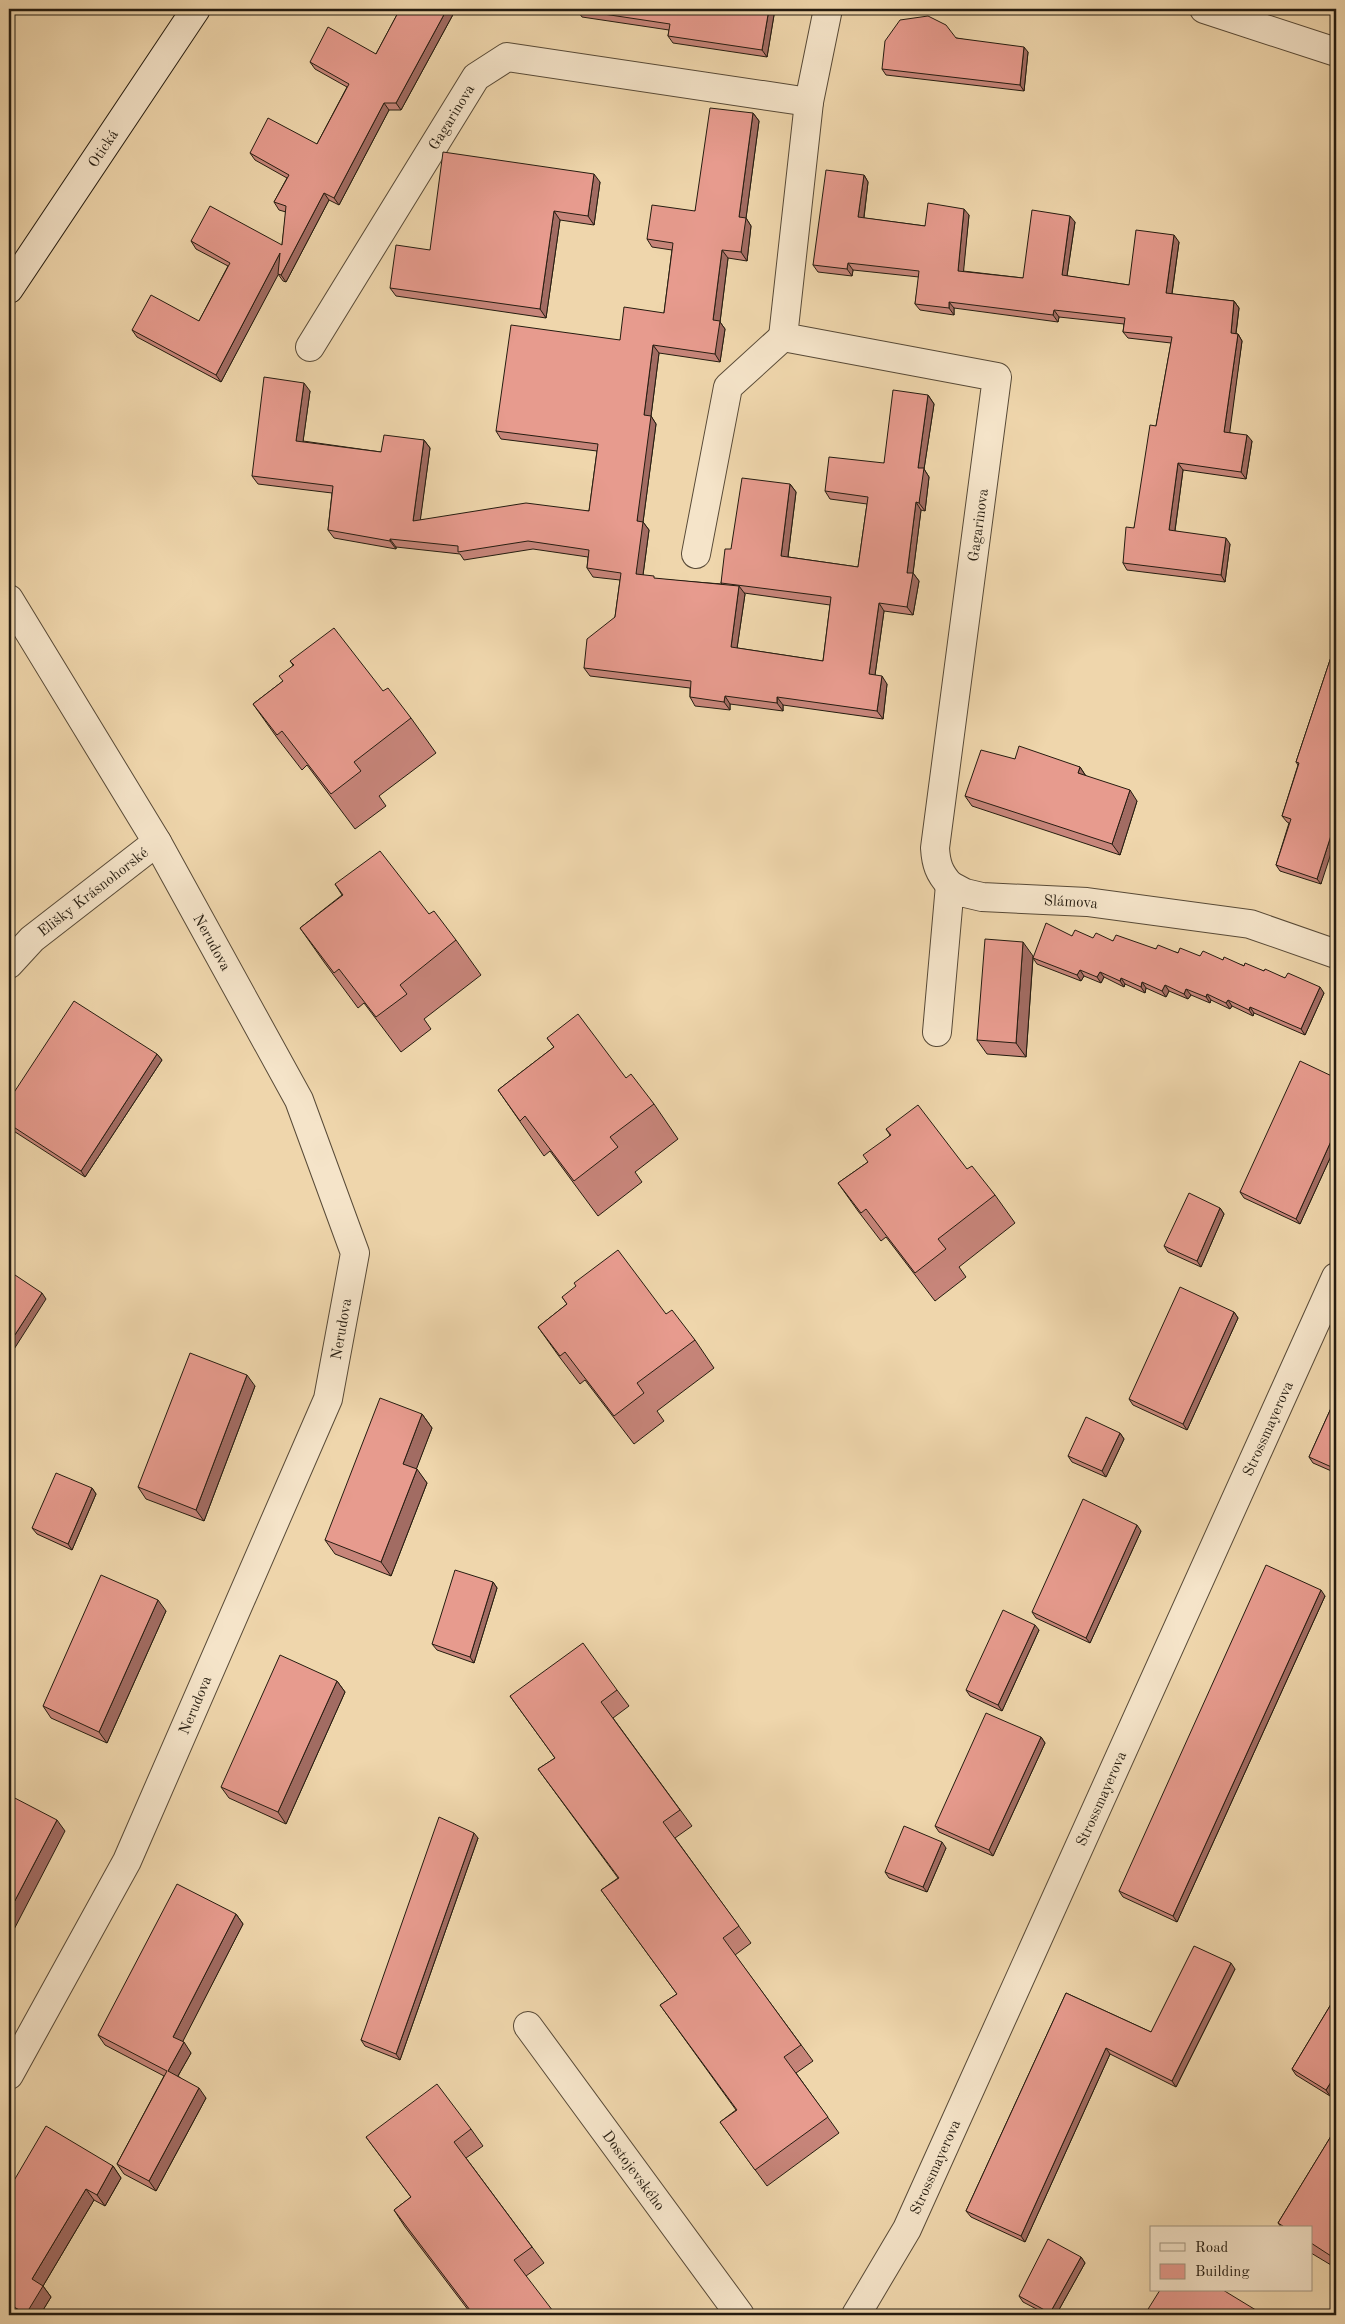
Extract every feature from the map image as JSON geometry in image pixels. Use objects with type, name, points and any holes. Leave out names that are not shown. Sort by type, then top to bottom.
[{"type":"street","name":"Otická","points":[[9,289],[196,9]]},
{"type":"street","points":[[696,554],[728,387],[783,337],[809,102],[828,9]]},
{"type":"street","points":[[1204,9],[1336,52]]},
{"type":"street","name":"Gagarinova","points":[[310,347],[476,77],[507,57],[809,102]]},
{"type":"street","name":"Gagarinova","points":[[783,337],[998,377],[935,848],[936,865],[942,877],[950,885]]},
{"type":"street","name":"Nerudova","points":[[9,598],[157,842],[299,1100],[354,1252],[328,1399],[127,1861],[9,2075]]},
{"type":"street","name":"Elišky Krásnohorské","points":[[9,964],[32,939],[157,842]]},
{"type":"street","points":[[937,1032],[950,885]]},
{"type":"street","name":"Slámova","points":[[950,885],[965,893],[982,897],[1086,902],[1250,924],[1336,954]]},
{"type":"street","name":"Strossmayerova","points":[[856,2315],[907,2229],[1336,1277]]},
{"type":"street","name":"Dostojevského","points":[[528,2026],[740,2315]]},
{"type":"building","points":[[400,9],[447,9],[396,103],[384,103],[334,198],[324,193],[281,275],[278,274],[280,253],[216,375],[132,330],[151,295],[199,321],[230,263],[191,241],[210,206],[282,245],[286,206],[274,202],[289,175],[250,153],[268,118],[317,144],[349,84],[310,62],[328,27],[376,54]]},
{"type":"building","points":[[577,9],[769,9],[762,50],[668,36],[670,24]]},
{"type":"building","points":[[928,16],[946,25],[956,38],[1024,47],[1020,85],[882,69],[885,41],[900,20]]},
{"type":"building","points":[[710,108],[753,113],[739,217],[746,218],[741,252],[722,250],[713,320],[720,321],[715,354],[653,345],[644,415],[651,416],[637,521],[643,522],[636,574],[654,576],[654,578],[739,586],[731,647],[823,661],[831,597],[721,583],[725,549],[731,549],[742,478],[790,484],[781,556],[858,567],[868,497],[825,491],[829,457],[884,463],[893,390],[928,395],[918,468],[924,468],[919,503],[916,502],[907,573],[913,573],[907,607],[879,603],[869,674],[882,676],[877,711],[777,697],[777,703],[725,696],[724,702],[690,697],[691,681],[584,668],[587,639],[615,617],[621,573],[587,568],[589,550],[528,541],[458,552],[458,546],[390,539],[390,541],[328,530],[333,486],[252,476],[264,377],[304,383],[296,441],[381,452],[384,435],[424,440],[413,521],[526,503],[589,511],[598,444],[496,431],[511,325],[620,340],[624,307],[664,313],[673,243],[647,239],[652,205],[695,211]]},
{"type":"building","points":[[443,152],[594,174],[588,216],[554,211],[540,309],[390,288],[396,245],[430,250]]},
{"type":"building","points":[[826,170],[864,175],[858,217],[925,226],[928,203],[964,209],[958,271],[1023,278],[1032,210],[1070,216],[1062,275],[1129,285],[1136,230],[1174,235],[1166,293],[1234,301],[1231,333],[1238,334],[1224,432],[1247,435],[1241,472],[1178,463],[1169,530],[1226,538],[1221,575],[1123,563],[1126,527],[1134,528],[1150,425],[1156,426],[1172,337],[1123,332],[1125,318],[1054,310],[1053,315],[949,302],[949,308],[915,304],[919,271],[848,263],[847,269],[813,265]]},
{"type":"building","points":[[334,628],[383,691],[388,688],[411,718],[354,762],[361,771],[331,794],[282,731],[277,735],[253,704],[283,681],[279,676],[294,665],[290,661]]},
{"type":"building","points":[[1336,642],[1336,820],[1317,879],[1276,865],[1291,819],[1282,816],[1299,763],[1296,762]]},
{"type":"building","points":[[1019,746],[1080,767],[1078,773],[1130,790],[1112,844],[965,796],[981,750],[1015,759]]},
{"type":"building","points":[[380,851],[429,914],[434,911],[456,940],[400,985],[407,994],[376,1017],[339,969],[334,973],[300,928],[343,895],[335,884]]},
{"type":"building","points":[[1046,923],[1072,936],[1075,930],[1093,938],[1096,933],[1113,941],[1116,935],[1156,949],[1158,945],[1178,953],[1180,948],[1200,956],[1203,951],[1223,960],[1224,957],[1244,966],[1245,963],[1264,971],[1265,969],[1285,978],[1288,973],[1320,987],[1301,1029],[1250,1007],[1249,1010],[1228,1000],[1226,1003],[1207,994],[1206,997],[1186,989],[1184,994],[1165,985],[1162,991],[1142,982],[1141,987],[1121,978],[1120,981],[1100,972],[1097,977],[1080,970],[1077,975],[1033,958]]},
{"type":"building","points":[[985,939],[1023,942],[1016,1043],[977,1040]]},
{"type":"building","points":[[74,1001],[157,1054],[81,1171],[9,1124],[9,1100]]},
{"type":"building","points":[[578,1014],[626,1078],[631,1074],[654,1104],[610,1137],[618,1147],[574,1181],[525,1116],[520,1121],[498,1090],[554,1047],[547,1038]]},
{"type":"building","points":[[1300,1061],[1336,1078],[1336,1130],[1296,1219],[1240,1192]]},
{"type":"building","points":[[918,1105],[967,1169],[972,1166],[995,1195],[938,1239],[946,1249],[915,1273],[866,1209],[861,1213],[838,1183],[868,1162],[863,1155],[891,1135],[886,1129]]},
{"type":"building","points":[[1189,1193],[1220,1208],[1197,1261],[1164,1246]]},
{"type":"building","points":[[618,1250],[666,1314],[672,1310],[695,1340],[637,1383],[644,1393],[614,1416],[565,1352],[560,1356],[538,1327],[567,1304],[562,1297],[576,1286],[574,1283]]},
{"type":"building","points":[[9,1271],[42,1293],[9,1344]]},
{"type":"building","points":[[1180,1287],[1234,1312],[1183,1424],[1129,1399]]},
{"type":"building","points":[[190,1353],[247,1375],[196,1510],[138,1487]]},
{"type":"building","points":[[1336,1397],[1336,1469],[1309,1457]]},
{"type":"building","points":[[380,1398],[422,1414],[403,1464],[417,1469],[381,1562],[325,1540]]},
{"type":"building","points":[[1086,1417],[1120,1433],[1102,1471],[1068,1456]]},
{"type":"building","points":[[56,1473],[92,1488],[68,1544],[32,1528]]},
{"type":"building","points":[[1083,1499],[1137,1525],[1086,1638],[1032,1612]]},
{"type":"building","points":[[1266,1565],[1321,1590],[1173,1916],[1119,1891]]},
{"type":"building","points":[[455,1570],[493,1582],[470,1657],[432,1644]]},
{"type":"building","points":[[101,1575],[158,1600],[99,1732],[43,1706]]},
{"type":"building","points":[[1003,1610],[1035,1625],[998,1705],[966,1690]]},
{"type":"building","points":[[583,1643],[617,1690],[601,1702],[680,1810],[663,1822],[739,1926],[723,1938],[801,2045],[784,2057],[828,2117],[755,2170],[720,2122],[737,2110],[660,2005],[677,1994],[601,1890],[619,1878],[538,1769],[555,1758],[510,1696]]},
{"type":"building","points":[[280,1655],[337,1681],[278,1812],[221,1787]]},
{"type":"building","points":[[986,1713],[1041,1737],[989,1850],[935,1826]]},
{"type":"building","points":[[9,1795],[57,1820],[9,1912]]},
{"type":"building","points":[[439,1817],[474,1833],[396,2054],[361,2040]]},
{"type":"building","points":[[904,1826],[942,1842],[923,1887],[885,1872]]},
{"type":"building","points":[[177,1884],[236,1914],[173,2037],[184,2042],[168,2071],[199,2088],[149,2181],[117,2164],[167,2071],[98,2035]]},
{"type":"building","points":[[1194,1946],[1231,1963],[1172,2081],[1106,2048],[1021,2236],[966,2211],[1066,1993],[1151,2032]]},
{"type":"building","points":[[1336,1996],[1336,2074],[1326,2090],[1292,2069]]},
{"type":"building","points":[[437,2084],[471,2129],[454,2142],[532,2247],[514,2260],[556,2315],[471,2315],[473,2314],[394,2210],[411,2197],[366,2137]]},
{"type":"building","points":[[46,2126],[113,2166],[97,2195],[86,2189],[32,2279],[43,2286],[26,2314],[9,2304],[9,2189]]},
{"type":"building","points":[[1336,2128],[1336,2248],[1331,2256],[1312,2244],[1312,2226],[1283,2226],[1278,2223]]},
{"type":"building","points":[[1048,2239],[1081,2257],[1050,2313],[1019,2296]]},
{"type":"building","points":[[1159,2292],[1226,2292],[1264,2315],[1147,2315],[1145,2314]]}]
